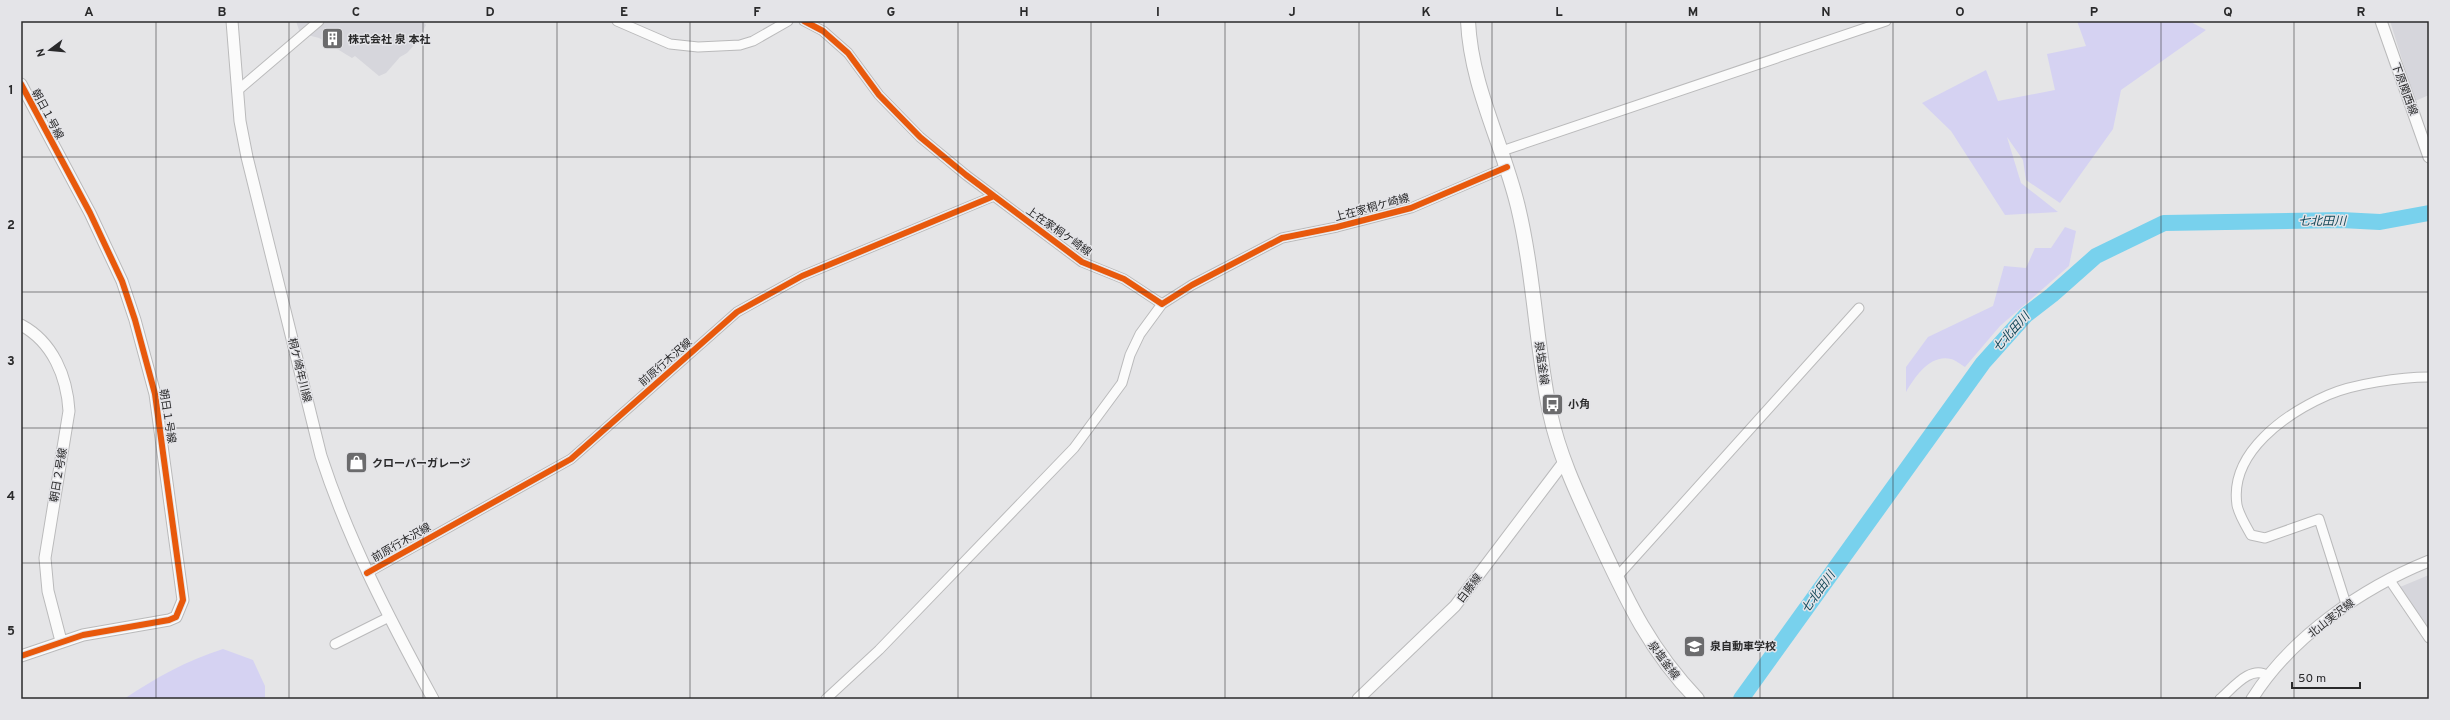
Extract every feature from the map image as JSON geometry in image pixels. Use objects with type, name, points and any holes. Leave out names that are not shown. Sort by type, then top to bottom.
[{"type":"main road","name":"泉塩釜線","points":[[1468,21],[1470,51],[1476,79],[1508,167],[1519,209],[1550,412],[1564,462],[1616,578],[1652,645],[1668,668],[1697,699]]},
{"type":"street","name":"桐ケ崎年川線","points":[[232,21],[237,91],[249,165],[321,456],[334,497],[367,573],[433,699]]},
{"type":"street","points":[[237,91],[319,21]]},
{"type":"street","points":[[617,21],[670,44],[698,47],[740,45],[753,41],[788,21]]},
{"type":"street","name":"上在家桐ケ崎線","points":[[804,21],[823,31],[848,53],[879,95],[920,137],[994,196],[1082,262],[1124,279],[1162,304],[1192,285],[1282,238],[1337,227],[1411,208],[1508,167]]},
{"type":"street","points":[[1502,151],[1886,21]]},
{"type":"street","name":"下原関西線","points":[[2381,21],[2429,157]]},
{"type":"street","name":"朝日１号線","points":[[21,84],[90,213],[109,252],[135,320],[155,394],[183,600],[180,611],[176,617],[169,620],[116,628],[61,641],[21,656]]},
{"type":"street","name":"前原行木沢線","points":[[367,573],[571,459],[737,312],[802,276],[994,196]]},
{"type":"street","points":[[826,699],[879,650],[1074,448],[1122,383],[1130,355],[1140,334],[1162,304]]},
{"type":"street","points":[[1616,578],[1859,308]]},
{"type":"street","name":"朝日２号線","points":[[21,325],[48,348],[61,370],[68,395],[68,411],[46,558],[48,591],[61,641]]},
{"type":"street","points":[[2346,604],[2319,519],[2265,538],[2251,535],[2237,505],[2237,486],[2243,466],[2260,440],[2279,424],[2328,395],[2349,388],[2401,379],[2429,377]]},
{"type":"street","name":"白藤線","points":[[1358,699],[1455,606],[1564,462]]},
{"type":"street","name":"北山実沢線","points":[[2252,699],[2268,676],[2321,623],[2346,604],[2388,579],[2429,561]]},
{"type":"street","points":[[2388,579],[2429,638]]},
{"type":"street","points":[[335,644],[389,617]]},
{"type":"street","points":[[2220,699],[2254,672],[2262,672],[2268,676]]},
{"type":"shaded area","points":[[296,21],[422,21],[426,25],[417,42],[407,53],[400,57],[386,73],[379,76],[355,56],[352,58],[319,38],[300,33]]},
{"type":"shaded area","points":[[2077,21],[2189,21],[2206,30],[2121,90],[2113,129],[2060,203],[2026,180],[2023,160],[2007,137],[2021,183],[2058,212],[2005,215],[1951,131],[1922,103],[1986,70],[1998,101],[2055,90],[2047,54],[2086,46]]},
{"type":"shaded area","points":[[2390,21],[2429,21],[2429,95],[2415,101]]},
{"type":"shaded area","points":[[2065,227],[2076,231],[2069,266],[2000,326],[1965,367],[1951,359],[1943,358],[1936,360],[1924,368],[1906,392],[1906,367],[1928,337],[1993,306],[2004,266],[2026,268],[2035,248],[2051,248]]},
{"type":"shaded area","points":[[2429,575],[2429,633],[2400,587]]},
{"type":"shaded area","points":[[223,649],[253,660],[265,686],[265,699],[124,699],[172,670],[197,658]]},
{"type":"waterway","name":"七北田川","points":[[1741,699],[1983,363],[2026,315],[2052,295],[2096,256],[2164,223],[2341,220],[2380,222],[2429,213]]},
{"type":"cycle path","points":[[804,21],[823,31],[848,53],[879,95],[920,137],[966,175],[1082,262],[1124,279],[1162,304],[1192,285],[1282,238],[1337,227],[1411,208],[1507,167]]},
{"type":"cycle path","points":[[21,84],[90,213],[122,281],[135,320],[155,394],[183,600],[176,617],[169,620],[83,635],[21,656]]},
{"type":"cycle path","points":[[367,573],[571,459],[737,312],[802,276],[994,196]]},
{"type":"place","name":"株式会社 泉 本社","points":[[333,39]]},
{"type":"place","name":"小角","points":[[1552,404]]},
{"type":"place","name":"クローバーガレージ","points":[[356,463]]},
{"type":"place","name":"泉自動車学校","points":[[1694,646]]}]
